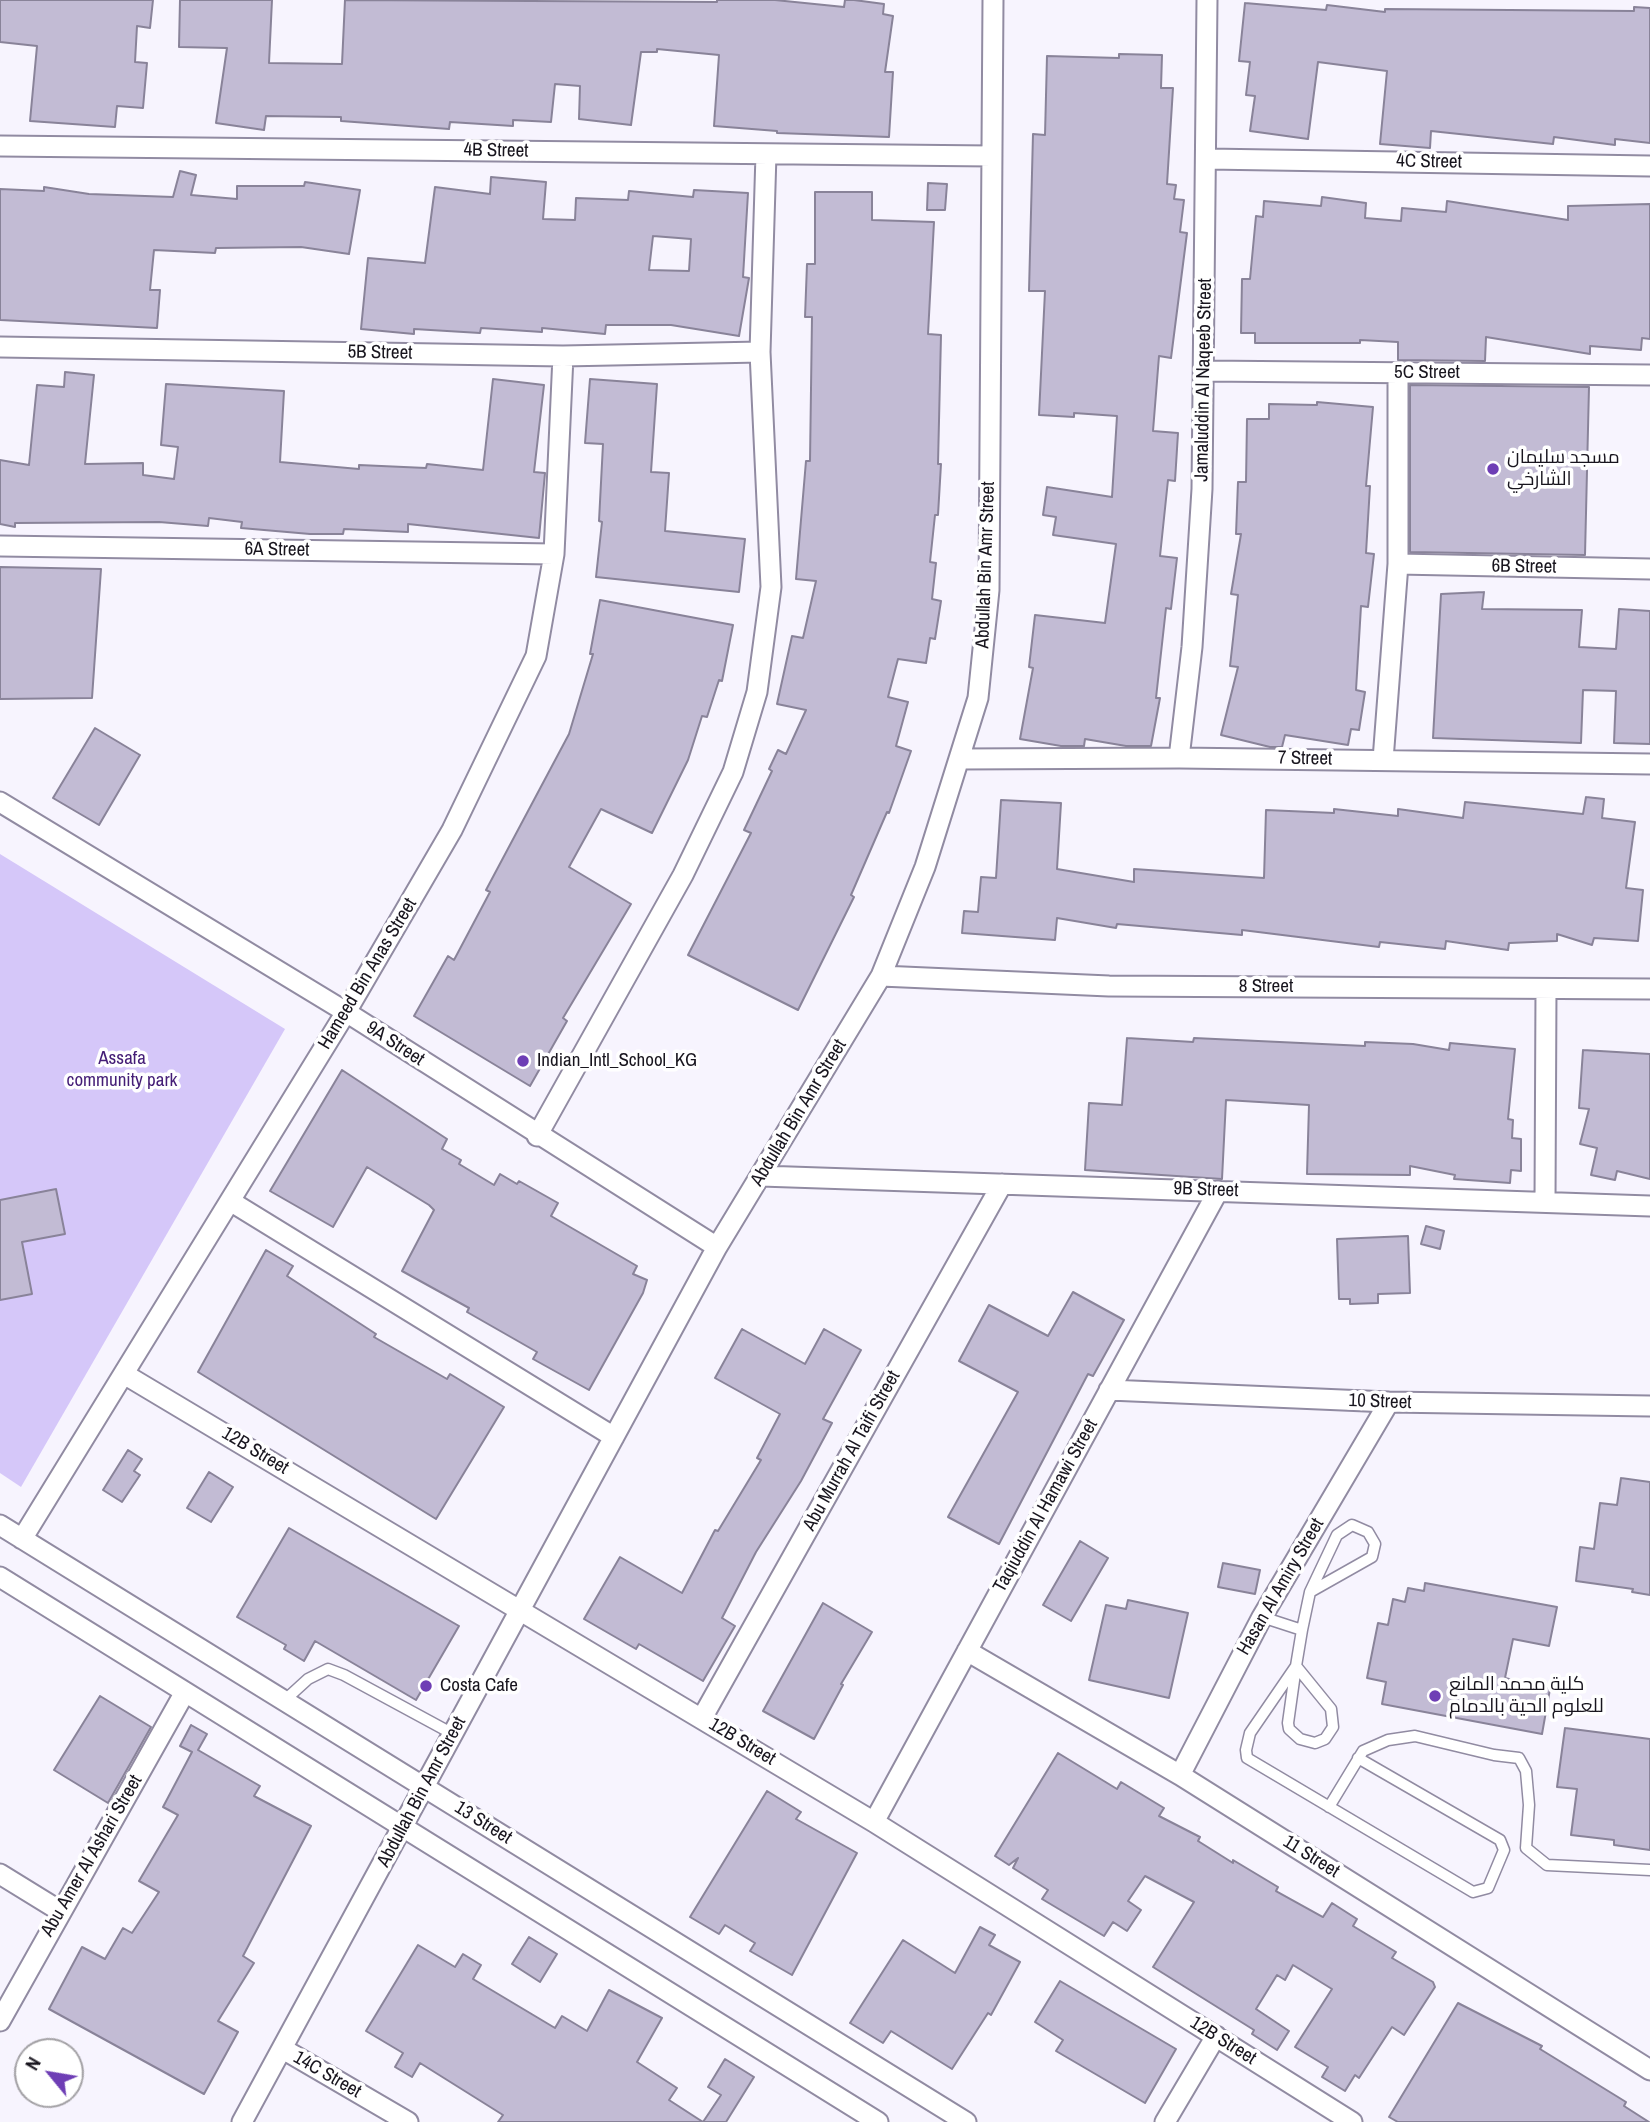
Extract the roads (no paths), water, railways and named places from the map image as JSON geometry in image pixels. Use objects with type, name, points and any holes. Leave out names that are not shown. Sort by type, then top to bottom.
[{"type":"street","name":"Abdullah Bin Amr Street","points":[[242,2122],[717,1247],[881,976],[925,867],[978,698],[989,590],[993,0]]},
{"type":"street","name":"Jamaluddin Al Naqeeb Street","points":[[1179,758],[1194,621],[1202,489],[1208,159],[1207,0]]},
{"type":"street","name":"4B Street","points":[[0,146],[992,156]]},
{"type":"street","points":[[537,1136],[683,875],[733,772],[757,692],[771,587],[760,352],[766,154]]},
{"type":"street","name":"4C Street","points":[[1208,159],[1650,166]]},
{"type":"street","name":"5B Street","points":[[0,347],[563,356],[760,352]]},
{"type":"street","name":"Hameed Bin Anas Street","points":[[22,1539],[346,1012],[452,830],[536,656],[554,554],[563,356]]},
{"type":"street","name":"5C Street","points":[[1204,371],[1650,374]]},
{"type":"street","points":[[1383,760],[1398,564],[1398,373]]},
{"type":"street","name":"6A Street","points":[[0,546],[554,554]]},
{"type":"street","name":"6B Street","points":[[1398,564],[1650,569]]},
{"type":"street","name":"7 Street","points":[[960,759],[1179,758],[1650,764]]},
{"type":"street","name":"9A Street","points":[[1,804],[346,1012],[537,1136],[717,1247]]},
{"type":"street","name":"8 Street","points":[[881,976],[1109,986],[1650,989]]},
{"type":"street","points":[[1545,1201],[1546,989]]},
{"type":"street","name":"9B Street","points":[[761,1176],[1650,1206]]},
{"type":"street","name":"Abu Murrah Al Taifi Street","points":[[702,1718],[1002,1184]]},
{"type":"street","name":"Taqiuddin Al Hamawi Street","points":[[874,1822],[1218,1191]]},
{"type":"street","points":[[230,1201],[614,1437]]},
{"type":"street","name":"12B Street","points":[[124,1374],[874,1822],[1352,2122]]},
{"type":"street","name":"10 Street","points":[[1110,1390],[1389,1402],[1650,1406]]},
{"type":"street","name":"Hasan Al Amiry Street","points":[[1180,1775],[1262,1617],[1389,1402]]},
{"type":"street","name":"13 Street","points":[[0,1525],[966,2122]]},
{"type":"street","points":[[0,1577],[878,2122]]},
{"type":"street","name":"11 Street","points":[[967,1651],[1180,1775],[1650,2070]]},
{"type":"street","name":"Abu Amer Al Ashari Street","points":[[0,2021],[185,1692]]},
{"type":"street","points":[[0,1874],[60,1911]]},
{"type":"street","points":[[1165,2122],[1216,2036]]},
{"type":"street","name":"14C Street","points":[[283,2049],[408,2122]]},
{"type":"lane","points":[[1297,1665],[1331,1709],[1333,1727],[1319,1743],[1307,1742],[1289,1729],[1297,1665],[1302,1630],[1310,1592],[1337,1535],[1352,1525],[1368,1532],[1375,1544],[1372,1557],[1310,1592]]},
{"type":"lane","points":[[1262,1617],[1302,1630]]},
{"type":"lane","points":[[1297,1665],[1250,1733],[1245,1750],[1247,1758],[1473,1892],[1482,1891],[1493,1882],[1504,1850],[1500,1840],[1359,1758]]},
{"type":"lane","points":[[285,1700],[308,1679],[328,1669],[454,1734]]},
{"type":"lane","points":[[1329,1807],[1363,1751],[1388,1740],[1415,1735],[1494,1755],[1519,1758],[1526,1771],[1529,1805],[1526,1848],[1547,1865],[1650,1870]]},
{"type":"place","name":"مسجد سليمان الشارخي","points":[[1493,469]]},
{"type":"place","name":"Indian_Intl_School_KG","points":[[523,1061]]},
{"type":"place","name":"Costa Cafe","points":[[426,1686]]},
{"type":"place","name":"كلية محمد المانع للعلوم الحية بالدمام","points":[[1435,1696]]},
{"type":"park label","name":"Assafa community park","points":[[122,1070]]}]
